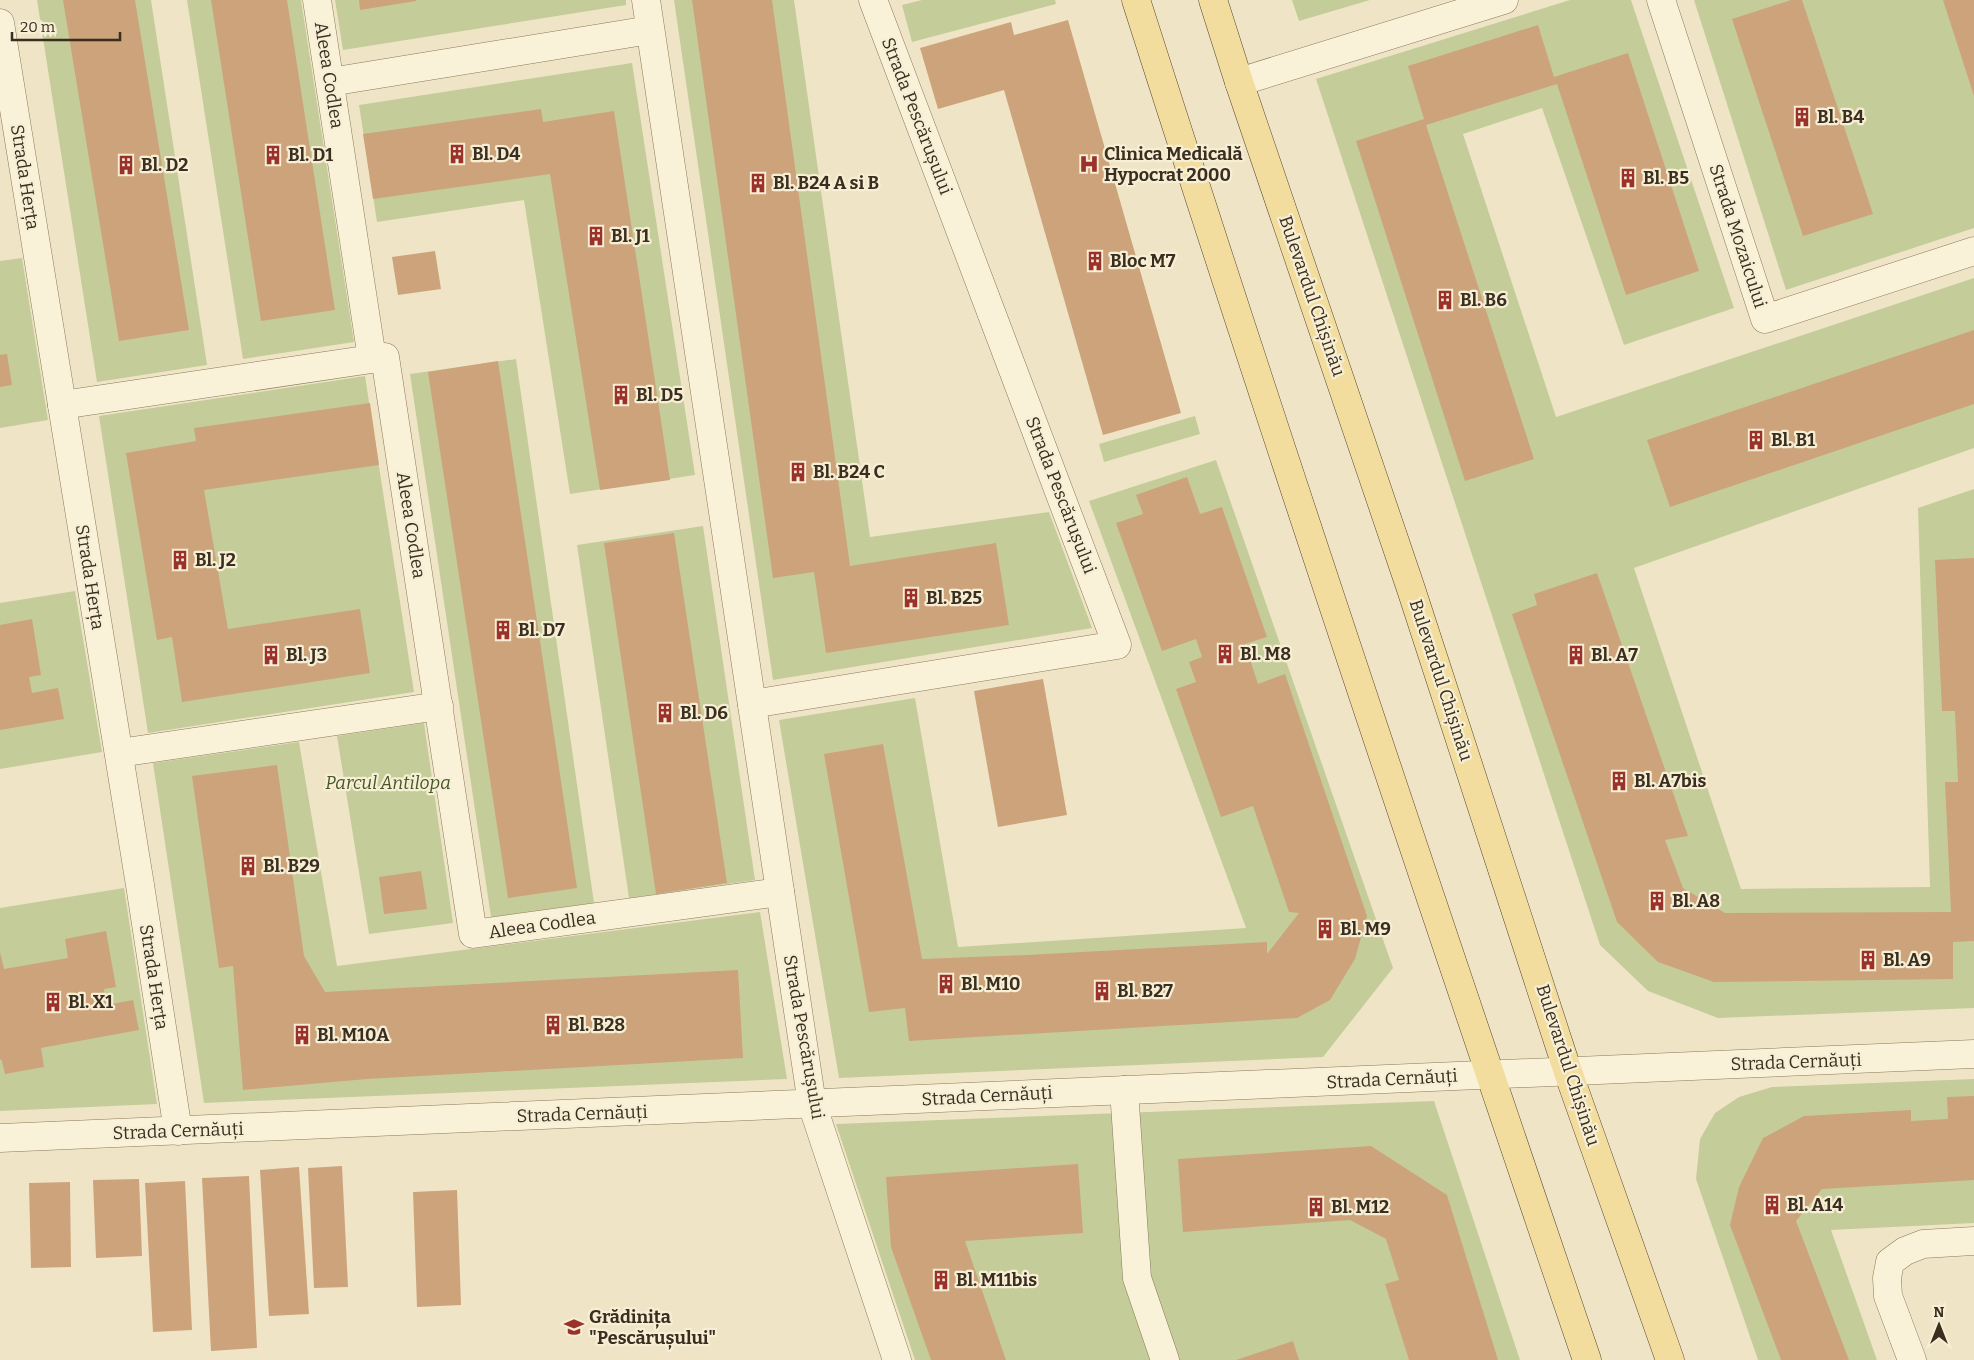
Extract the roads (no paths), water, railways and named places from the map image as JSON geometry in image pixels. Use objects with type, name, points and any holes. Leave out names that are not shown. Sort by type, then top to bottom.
[{"type":"main road","points":[[1136,0],[1274,426],[1490,1075],[1588,1360]]},
{"type":"main road","name":"Bulevardul Chișinău","points":[[1213,0],[1411,589],[1568,1072],[1670,1360]]},
{"type":"street","name":"Aleea Codlea","points":[[317,0],[372,358],[385,356],[473,934],[780,892]]},
{"type":"street","name":"Strada Pescărușului","points":[[646,0],[812,1104],[897,1360]]},
{"type":"street","name":"Strada Pescărușului","points":[[752,704],[1117,645],[873,0]]},
{"type":"street","points":[[1239,82],[1504,0]]},
{"type":"street","name":"Strada Mozaicului","points":[[1661,0],[1766,320],[1974,251]]},
{"type":"street","name":"Strada Herța","points":[[0,23],[119,753],[178,1131]]},
{"type":"street","points":[[330,82],[650,30]]},
{"type":"street","points":[[62,406],[372,358]]},
{"type":"street","points":[[119,753],[439,706]]},
{"type":"street","name":"Strada Cernăuți","points":[[0,1138],[1974,1054]]},
{"type":"street","points":[[1124,1090],[1137,1278],[1166,1360]]},
{"type":"street","points":[[1912,1360],[1888,1296],[1887,1278],[1890,1262],[1905,1251],[1923,1244],[1974,1241]]},
{"type":"place","name":"Bl. B4","points":[[1802,117]]},
{"type":"place","name":"Bl. D4","points":[[457,154]]},
{"type":"place","name":"Bl. D1","points":[[273,155]]},
{"type":"place","name":"Clinica Medicală Hypocrat 2000","points":[[1089,164]]},
{"type":"place","name":"Bl. D2","points":[[126,165]]},
{"type":"place","name":"Bl. B5","points":[[1628,178]]},
{"type":"place","name":"Bl. B24 A si B","points":[[758,183]]},
{"type":"place","name":"Bl. J1","points":[[596,236]]},
{"type":"place","name":"Bloc M7","points":[[1095,261]]},
{"type":"place","name":"Bl. B6","points":[[1445,300]]},
{"type":"place","name":"Bl. D5","points":[[621,395]]},
{"type":"place","name":"Bl. B1","points":[[1756,440]]},
{"type":"place","name":"Bl. B24 C","points":[[798,472]]},
{"type":"place","name":"Bl. J2","points":[[180,560]]},
{"type":"place","name":"Bl. B25","points":[[911,598]]},
{"type":"place","name":"Bl. D7","points":[[503,630]]},
{"type":"place","name":"Bl. M8","points":[[1225,654]]},
{"type":"place","name":"Bl. J3","points":[[271,655]]},
{"type":"place","name":"Bl. A7","points":[[1576,655]]},
{"type":"place","name":"Bl. D6","points":[[665,713]]},
{"type":"place","name":"Bl. A7bis","points":[[1619,781]]},
{"type":"place","name":"Bl. B29","points":[[248,866]]},
{"type":"place","name":"Bl. A8","points":[[1657,901]]},
{"type":"place","name":"Bl. M9","points":[[1325,929]]},
{"type":"place","name":"Bl. A9","points":[[1868,960]]},
{"type":"place","name":"Bl. M10","points":[[946,984]]},
{"type":"place","name":"Bl. B27","points":[[1102,991]]},
{"type":"place","name":"Bl. X1","points":[[53,1002]]},
{"type":"place","name":"Bl. B28","points":[[553,1025]]},
{"type":"place","name":"Bl. M10A","points":[[302,1035]]},
{"type":"place","name":"Bl. A14","points":[[1772,1205]]},
{"type":"place","name":"Bl. M12","points":[[1316,1207]]},
{"type":"place","name":"Bl. M11bis","points":[[941,1280]]},
{"type":"place","name":"Grădinița \"Pescărușului\"","points":[[574,1327]]},
{"type":"park label","name":"Parcul Antilopa","points":[[388,783]]}]
